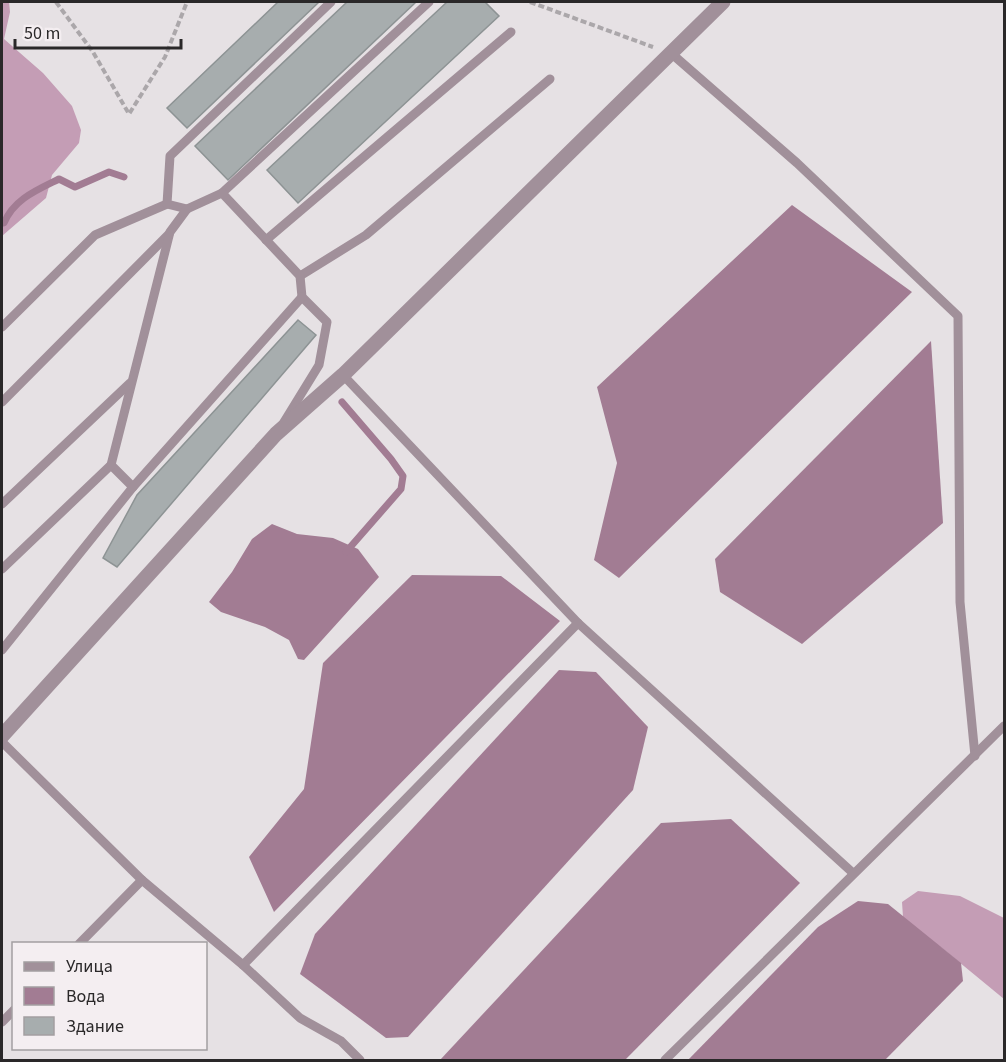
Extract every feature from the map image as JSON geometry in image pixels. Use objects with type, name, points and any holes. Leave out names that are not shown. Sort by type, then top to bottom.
[{"type":"street","points":[[2,735],[276,434],[343,375],[723,2]]},
{"type":"lane","points":[[167,204],[170,156],[331,2]]},
{"type":"lane","points":[[2,402],[170,232],[187,210],[222,193],[429,2]]},
{"type":"lane","points":[[266,240],[511,32]]},
{"type":"lane","points":[[672,54],[797,163],[958,316],[960,602],[975,756]]},
{"type":"lane","points":[[300,276],[366,235],[550,79]]},
{"type":"lane","points":[[222,193],[300,276],[302,297],[327,322],[319,365],[276,434]]},
{"type":"lane","points":[[2,327],[95,235],[167,204],[187,210]]},
{"type":"lane","points":[[2,569],[111,465],[170,232]]},
{"type":"lane","points":[[2,650],[133,487],[302,297]]},
{"type":"lane","points":[[343,375],[578,623],[853,873]]},
{"type":"lane","points":[[2,504],[130,383]]},
{"type":"lane","points":[[111,465],[133,487]]},
{"type":"lane","points":[[243,965],[578,623]]},
{"type":"lane","points":[[665,1060],[1005,726]]},
{"type":"lane","points":[[2,742],[142,880],[243,965],[300,1018],[341,1041],[360,1060]]},
{"type":"lane","points":[[81,942],[142,880]]},
{"type":"path","points":[[56,2],[93,52],[129,114],[165,57],[187,2]]},
{"type":"path","points":[[530,2],[672,54]]},
{"type":"shaded area","points":[[2,2],[9,2],[10,12],[4,39],[43,73],[72,106],[81,130],[79,143],[52,175],[46,198],[2,236]]},
{"type":"shaded area","points":[[918,891],[960,896],[1004,918],[1004,999],[942,948],[904,932],[902,902]]},
{"type":"water","points":[[792,205],[912,292],[619,578],[594,560],[617,463],[597,387]]},
{"type":"water","points":[[931,341],[943,523],[802,644],[720,592],[715,559]]},
{"type":"water","points":[[272,524],[297,534],[333,538],[358,549],[379,577],[304,660],[298,659],[289,640],[265,627],[221,612],[209,602],[232,572],[252,539]]},
{"type":"water","points":[[412,575],[501,576],[560,621],[274,912],[249,857],[304,789],[323,663]]},
{"type":"water","points":[[559,670],[596,672],[648,727],[633,790],[408,1037],[386,1038],[300,974],[315,934]]},
{"type":"water","points":[[731,819],[800,883],[625,1060],[440,1060],[661,823]]},
{"type":"water","points":[[858,901],[888,904],[961,963],[963,981],[885,1060],[688,1060],[818,927]]},
{"type":"building","points":[[278,2],[319,2],[187,128],[167,108]]},
{"type":"building","points":[[347,2],[416,2],[228,180],[195,146]]},
{"type":"building","points":[[447,2],[485,2],[499,16],[298,203],[267,170]]},
{"type":"building","points":[[298,320],[316,335],[117,567],[103,558],[137,495]]},
{"type":"waterway","points":[[2,223],[20,201],[59,179],[75,187],[109,172],[124,177]]},
{"type":"waterway","points":[[342,402],[403,476],[401,489],[346,552]]}]
